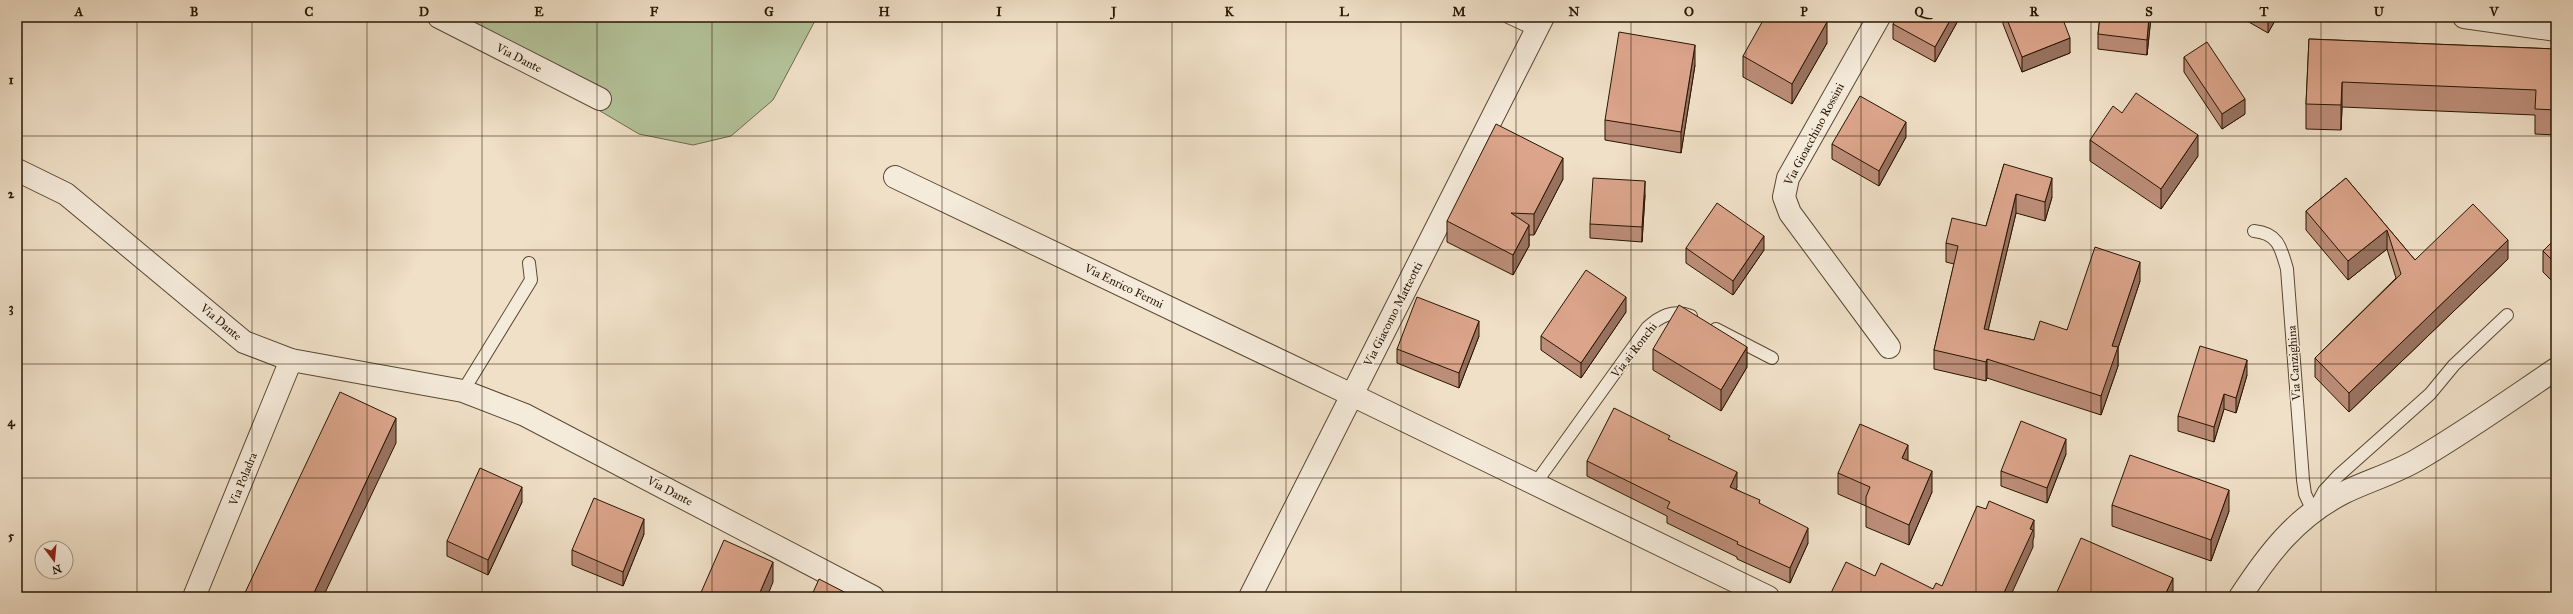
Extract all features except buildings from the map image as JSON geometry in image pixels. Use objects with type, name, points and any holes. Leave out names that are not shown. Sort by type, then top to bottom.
[{"type":"street","name":"Via Dante","points":[[439,17],[600,99]]},
{"type":"street","name":"Via Gioacchino Rossini","points":[[1879,17],[1788,178],[1784,197],[1790,213],[1889,347]]},
{"type":"street","points":[[2464,17],[2556,30]]},
{"type":"street","name":"Via Giacomo Matteotti","points":[[1250,597],[1539,24]]},
{"type":"street","name":"Via Dante","points":[[17,170],[66,194],[244,342],[291,360],[463,391],[525,416],[873,597]]},
{"type":"street","name":"Via Enrico Fermi","points":[[895,178],[1352,395]]},
{"type":"street","name":"Via Poladra","points":[[194,597],[291,360]]},
{"type":"street","points":[[2240,597],[2258,569],[2286,534],[2313,511],[2344,493],[2418,460],[2556,369]]},
{"type":"street","points":[[1352,395],[1768,597]]},
{"type":"lane","name":"Via Giacomo Matteotti","points":[[1508,17],[1539,24]]},
{"type":"lane","name":"Via Canzighina","points":[[2254,231],[2266,232],[2276,239],[2287,269],[2303,480],[2305,494],[2313,511]]},
{"type":"lane","points":[[463,391],[531,280],[529,263]]},
{"type":"lane","name":"Via ai Ronchi","points":[[1536,484],[1647,328],[1655,320],[1678,312],[1690,315],[1772,358]]},
{"type":"lane","points":[[2313,511],[2324,491],[2338,476],[2430,394],[2454,365],[2507,315]]},
{"type":"green space","points":[[441,17],[817,17],[773,100],[731,136],[693,145],[639,134]]}]
